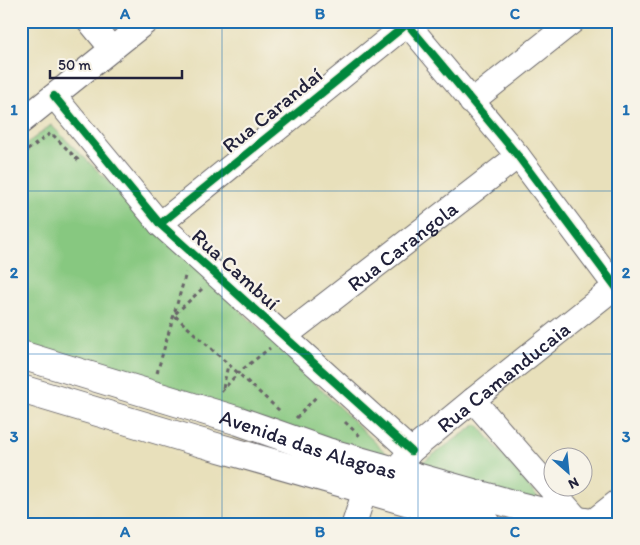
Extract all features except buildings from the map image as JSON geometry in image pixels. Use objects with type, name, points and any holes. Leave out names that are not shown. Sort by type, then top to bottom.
[{"type":"main road","name":"Avenida das Alagoas","points":[[21,355],[239,421],[327,452],[403,461],[519,506],[589,523]]},
{"type":"main road","name":"Avenida das Alagoas","points":[[21,389],[195,441],[487,524]]},
{"type":"street","points":[[89,21],[112,49]]},
{"type":"street","points":[[21,122],[147,21]]},
{"type":"street","points":[[471,102],[573,21]]},
{"type":"street","points":[[406,23],[518,156],[617,289]]},
{"type":"street","name":"Rua Carandaí","points":[[160,224],[406,23]]},
{"type":"street","name":"Rua Cambuí","points":[[54,96],[160,224],[278,342],[403,461]]},
{"type":"street","name":"Rua Carangola","points":[[278,342],[518,156]]},
{"type":"street","name":"Rua Camanducaia","points":[[403,461],[473,400],[617,289]]},
{"type":"street","points":[[473,400],[589,523],[619,501]]},
{"type":"street","points":[[354,524],[365,490]]},
{"type":"path","points":[[156,377],[188,267]]},
{"type":"path","points":[[174,315],[206,285]]},
{"type":"path","points":[[174,315],[285,415]]},
{"type":"path","points":[[218,396],[238,373],[278,342]]},
{"type":"path","points":[[223,388],[228,364]]},
{"type":"path","points":[[292,421],[318,395]]},
{"type":"green space","points":[[51,125],[389,456],[21,352],[21,148]]},
{"type":"green space","points":[[477,424],[544,505],[417,466]]},
{"type":"cycle path","points":[[405,21],[518,156],[619,291]]},
{"type":"cycle path","points":[[160,224],[407,24]]},
{"type":"cycle path","points":[[54,96],[160,224],[411,451]]}]
